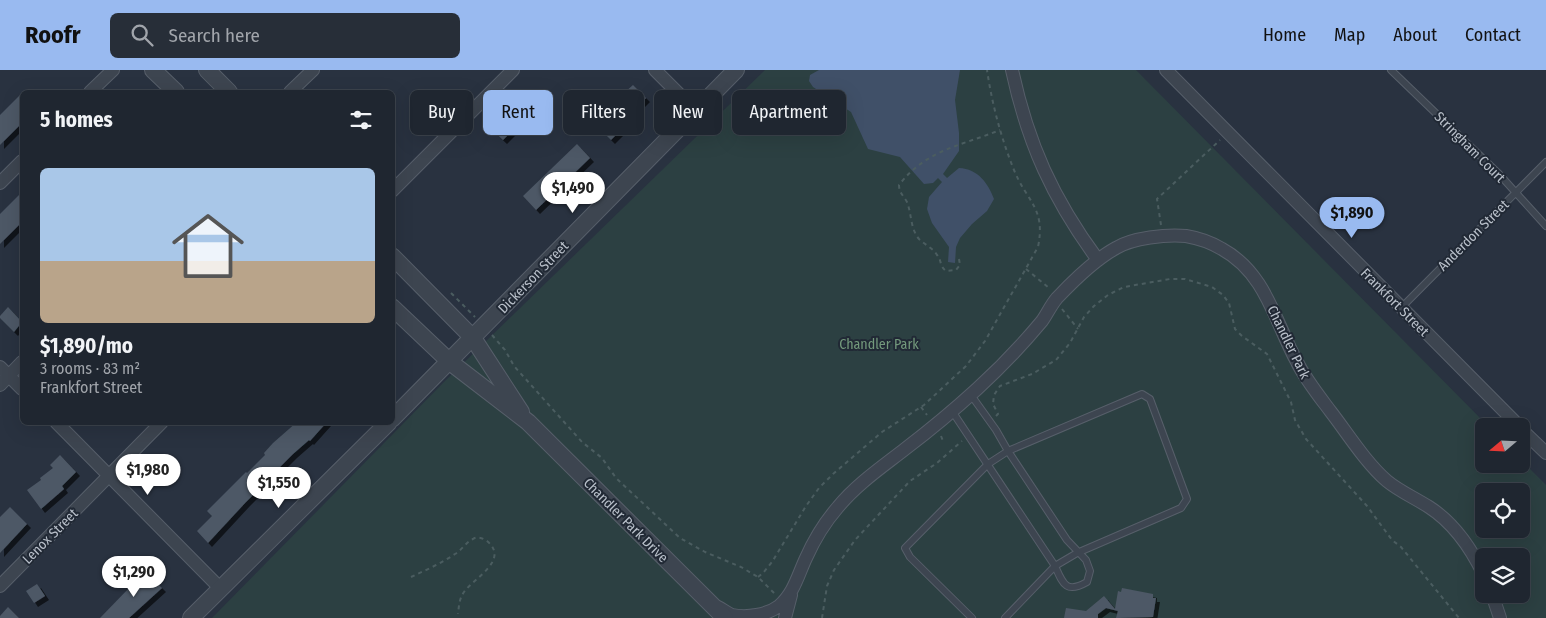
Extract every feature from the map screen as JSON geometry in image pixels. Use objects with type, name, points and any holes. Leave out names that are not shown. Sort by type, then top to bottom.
[{"type":"street","points":[[92,90],[113,70]]},
{"type":"street","points":[[153,70],[174,90]]},
{"type":"street","points":[[207,70],[227,90]]},
{"type":"street","points":[[292,90],[312,70]]},
{"type":"street","points":[[395,188],[513,70]]},
{"type":"street","points":[[655,70],[675,90]]},
{"type":"street","name":"Dickerson Street","points":[[716,90],[736,70]]},
{"type":"street","points":[[1012,70],[1024,120],[1043,170],[1068,216],[1098,260]]},
{"type":"street","name":"Frankfort Street","points":[[1166,70],[1510,418]]},
{"type":"street","name":"Dickerson Street","points":[[395,416],[672,135]]},
{"type":"street","points":[[0,183],[20,163]]},
{"type":"street","name":"Chandler Park","points":[[785,618],[794,586],[806,558],[817,537],[840,504],[867,479],[970,395],[1022,344],[1043,320],[1056,300],[1098,260],[1117,247],[1150,238],[1187,236],[1207,242],[1231,255],[1252,273],[1266,295],[1286,342],[1309,384],[1381,475],[1396,487],[1436,512],[1455,529],[1475,560]]},
{"type":"street","name":"Chandler Park Drive","points":[[395,259],[479,332],[528,422]]},
{"type":"street","name":"Chandler Park Drive","points":[[395,309],[450,362],[528,422],[725,618]]},
{"type":"street","points":[[20,363],[3,376],[20,388]]},
{"type":"street","points":[[59,425],[221,589]]},
{"type":"street","name":"Lenox Street","points":[[0,586],[159,425]]},
{"type":"street","points":[[191,618],[386,425]]},
{"type":"street","name":"Frankfort Street","points":[[1530,438],[1546,454]]},
{"type":"street","name":"Chandler Park","points":[[709,602],[732,615],[756,616],[768,613],[783,602],[794,586]]},
{"type":"street","points":[[1495,603],[1500,618]]},
{"type":"lane","name":"Stringham Court","points":[[1392,70],[1515,191],[1546,226]]},
{"type":"lane","name":"Anderdon Street","points":[[1401,308],[1515,191],[1546,162]]},
{"type":"lane","points":[[972,618],[910,557],[905,548],[988,464],[1008,451],[1142,394],[1150,399],[1187,499],[1181,508],[1077,553],[1055,566],[1005,618]]},
{"type":"lane","points":[[952,411],[1055,566],[1062,583],[1067,587],[1080,586],[1087,582],[1090,571],[1086,560],[1077,553],[1067,540],[970,395]]},
{"type":"path","points":[[758,577],[763,574],[772,562],[819,488],[882,432],[924,406],[966,366],[985,340],[1038,247],[1041,222],[1014,171],[1000,129],[987,70]]},
{"type":"path","points":[[959,259],[960,265],[956,270],[946,272],[941,266],[938,255],[916,235],[907,202],[899,188],[902,181],[934,154],[1000,129]]},
{"type":"path","points":[[1162,237],[1157,199],[1220,140]]},
{"type":"path","points":[[989,421],[998,414],[994,409],[994,395],[1000,386],[1032,374],[1056,360],[1070,343],[1084,317],[1108,295],[1124,287],[1170,279],[1184,279],[1212,288],[1223,295],[1229,303],[1235,329],[1267,354],[1291,402],[1295,420],[1306,438],[1367,506],[1382,529],[1401,547],[1460,618]]},
{"type":"path","points":[[451,293],[479,332],[499,342],[514,366],[582,442],[602,458],[616,478],[680,538],[705,552],[741,566],[758,577],[783,602]]},
{"type":"path","points":[[822,618],[827,586],[834,570],[855,540],[910,481],[937,463],[970,436]]},
{"type":"path","points":[[411,577],[457,553],[473,538],[479,537],[486,540],[494,551],[493,564],[465,591],[461,598],[458,614]]},
{"type":"green space","name":"Chandler Park","points":[[765,70],[1136,70],[1480,418],[1475,418],[1475,473],[1530,473],[1530,469],[1546,485],[1546,618],[212,618],[445,381],[698,135],[722,135],[722,112],[732,102],[732,135],[846,135],[846,90],[744,90]]},
{"type":"water","points":[[819,70],[960,70],[955,100],[959,151],[943,174],[947,178],[959,168],[972,171],[985,182],[994,199],[987,211],[960,238],[956,247],[955,263],[948,262],[949,247],[932,223],[927,209],[929,197],[942,182],[938,178],[933,183],[924,184],[900,157],[868,149],[851,112],[846,109],[846,90],[818,90],[809,81],[810,75]]},
{"type":"building","points":[[633,85],[638,90],[627,90]]},
{"type":"building","points":[[20,95],[20,125],[0,145],[0,115]]},
{"type":"building","points":[[498,135],[508,135],[503,140]]},
{"type":"building","points":[[606,135],[616,135],[611,140]]},
{"type":"building","points":[[577,144],[590,158],[536,210],[523,196]]},
{"type":"building","points":[[20,194],[20,224],[0,244],[0,214]]},
{"type":"building","points":[[8,307],[20,320],[20,324],[14,332],[0,316]]},
{"type":"building","points":[[294,425],[324,425],[310,441],[293,454],[275,472],[276,474],[267,484],[266,482],[208,543],[197,531],[212,516],[207,511],[265,455],[264,453]]},
{"type":"building","points":[[60,455],[76,472],[62,486],[64,489],[41,509],[27,490],[53,468],[50,465]]},
{"type":"building","points":[[10,507],[27,524],[0,553],[0,517]]},
{"type":"building","points":[[146,572],[162,588],[129,618],[100,618],[132,587]]},
{"type":"building","points":[[37,584],[45,596],[34,603],[26,591]]},
{"type":"building","points":[[1122,588],[1153,594],[1153,598],[1156,598],[1153,617],[1116,618],[1118,611],[1106,608],[1098,614],[1098,618],[1064,618],[1066,608],[1086,611],[1104,596],[1115,609],[1118,591],[1121,592]]},
{"type":"building","points":[[8,607],[19,618],[0,618]]}]
